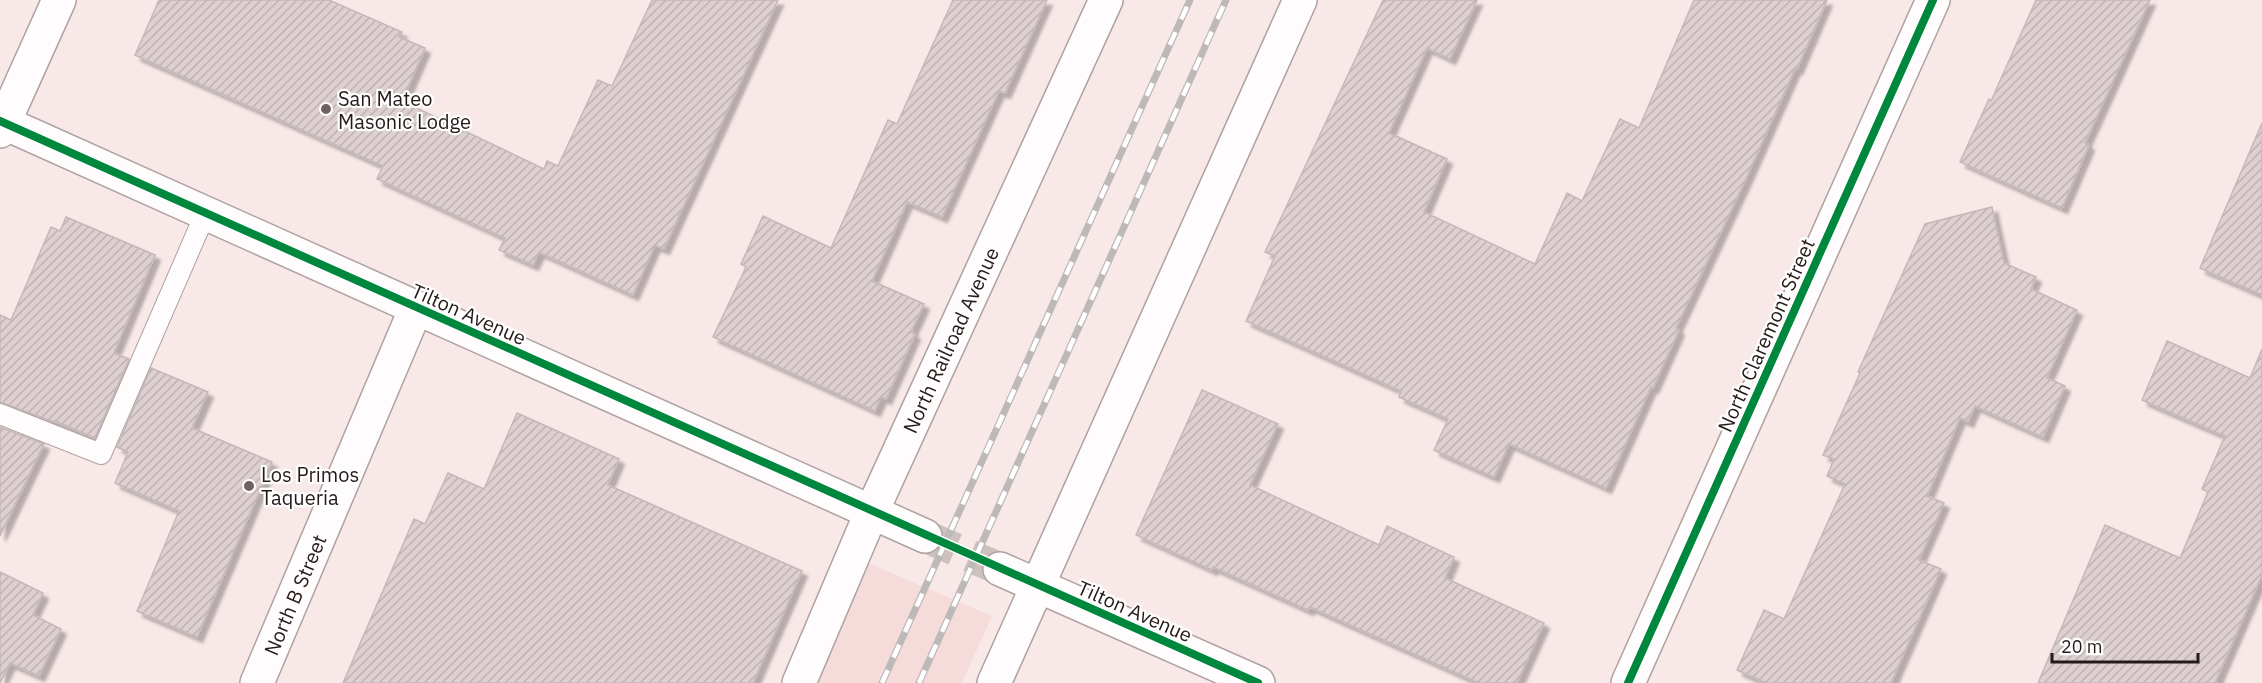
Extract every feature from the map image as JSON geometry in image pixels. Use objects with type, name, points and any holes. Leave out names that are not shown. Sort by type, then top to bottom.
[{"type":"street","points":[[1,125],[58,0]]},
{"type":"street","name":"North Railroad Avenue","points":[[798,683],[872,511],[1106,0]]},
{"type":"street","points":[[993,683],[1300,0]]},
{"type":"street","name":"North Claremont Street","points":[[1628,683],[1933,0]]},
{"type":"street","name":"Tilton Avenue","points":[[1,125],[206,212],[926,536]]},
{"type":"street","name":"North B Street","points":[[257,683],[416,308]]},
{"type":"street","name":"Tilton Avenue","points":[[1000,569],[1258,683]]},
{"type":"lane","points":[[0,414],[101,454],[206,212]]},
{"type":"shaded area","points":[[868,563],[992,616],[962,683],[813,683]]},
{"type":"building","points":[[159,0],[329,0],[402,32],[399,37],[425,48],[402,101],[544,169],[547,161],[558,166],[598,80],[612,86],[652,0],[778,0],[664,249],[655,245],[633,295],[539,252],[533,265],[499,250],[505,238],[377,179],[383,166],[135,55]]},
{"type":"building","points":[[953,0],[1047,0],[1005,93],[999,91],[942,217],[907,202],[872,281],[924,304],[911,332],[915,334],[886,399],[881,397],[875,411],[713,337],[746,267],[741,264],[763,216],[831,248],[888,120],[897,124]]},
{"type":"building","points":[[1383,0],[1477,0],[1450,59],[1427,48],[1389,133],[1447,159],[1424,212],[1535,264],[1567,193],[1582,201],[1620,119],[1639,128],[1694,0],[1827,0],[1676,328],[1679,330],[1606,488],[1509,444],[1494,477],[1434,450],[1448,419],[1399,397],[1401,391],[1246,321],[1275,256],[1265,252]]},
{"type":"building","points":[[2036,0],[2150,0],[2085,143],[2089,145],[2062,208],[1960,162],[1989,99],[1991,101]]},
{"type":"building","points":[[2262,123],[2262,295],[2200,268]]},
{"type":"building","points":[[1992,207],[2004,263],[2036,277],[2031,289],[2077,310],[2047,378],[2065,386],[2043,437],[1975,406],[1968,422],[1960,418],[1927,496],[1944,503],[1919,560],[1941,569],[1891,683],[1766,683],[1737,670],[1764,610],[1784,619],[1845,484],[1827,476],[1834,459],[1823,455],[1925,224]]},
{"type":"building","points":[[66,217],[155,255],[114,353],[129,359],[95,438],[0,402],[0,315],[11,320],[51,227],[60,231]]},
{"type":"building","points":[[2167,341],[2250,378],[2262,349],[2262,575],[2215,683],[2038,683],[2105,525],[2180,558],[2208,492],[2202,489],[2225,436],[2142,400]]},
{"type":"building","points":[[151,368],[208,392],[192,428],[272,462],[197,637],[137,611],[179,511],[115,483],[128,452],[117,447]]},
{"type":"building","points":[[1202,390],[1278,424],[1250,485],[1379,545],[1387,526],[1454,557],[1445,578],[1544,623],[1517,683],[1479,683],[1310,607],[1308,610],[1136,535]]},
{"type":"building","points":[[517,413],[619,459],[608,485],[802,571],[753,683],[343,683],[414,519],[425,524],[448,473],[484,489]]},
{"type":"building","points":[[0,427],[44,444],[0,536]]},
{"type":"building","points":[[0,572],[43,593],[33,615],[61,629],[39,676],[10,663],[0,683]]},
{"type":"tunnel","points":[[925,536],[1000,569]]},
{"type":"railway","points":[[882,683],[1190,0]]},
{"type":"railway","points":[[919,683],[1226,0]]},
{"type":"cycle path","points":[[1628,683],[1933,0]]},
{"type":"cycle path","points":[[0,121],[1258,683]]},
{"type":"place","name":"San Mateo Masonic Lodge","points":[[326,109]]},
{"type":"place","name":"Los Primos Taqueria","points":[[249,486]]}]
